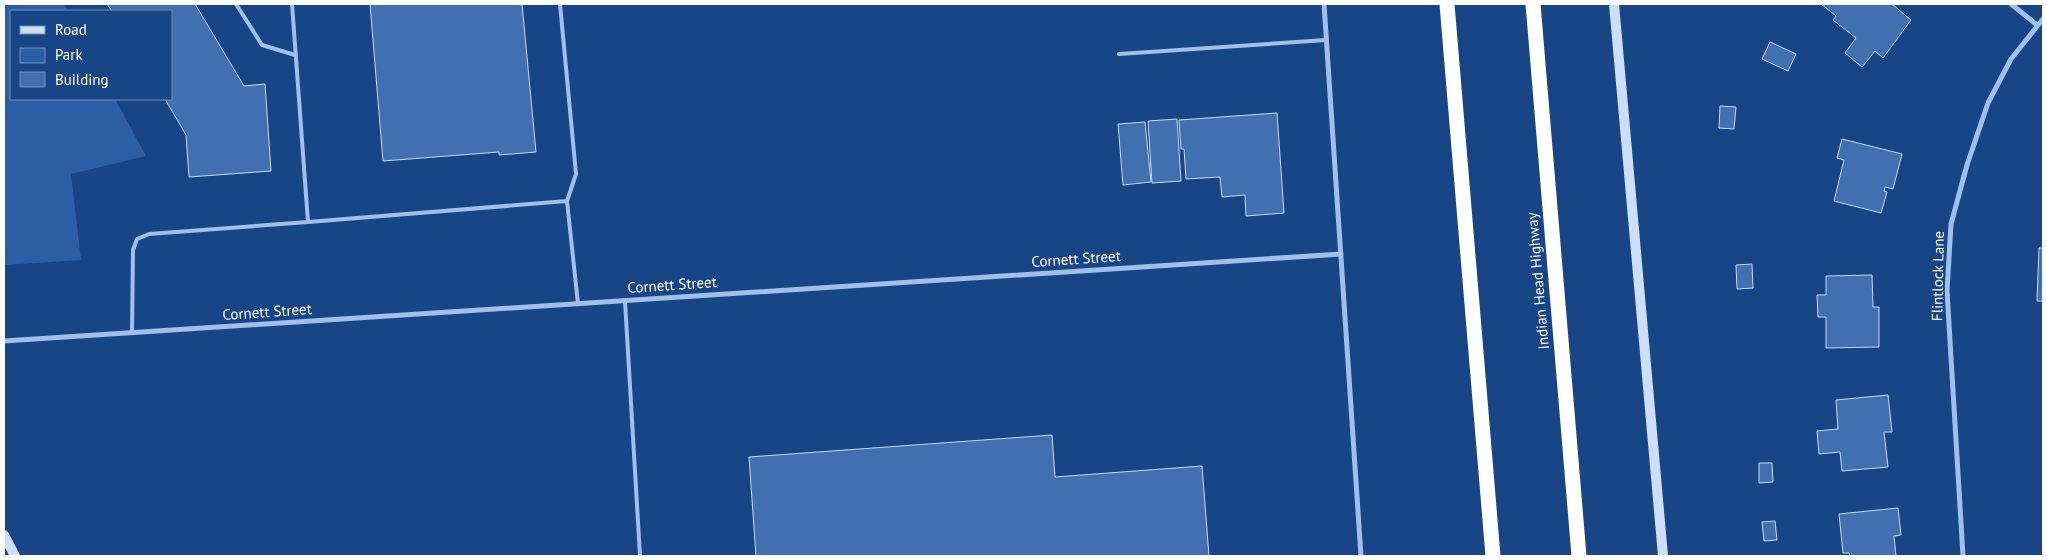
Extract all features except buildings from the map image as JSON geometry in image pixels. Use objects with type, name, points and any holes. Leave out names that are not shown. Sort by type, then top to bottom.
[{"type":"highway","points":[[1447,4],[1493,556]]},
{"type":"highway","name":"Indian Head Highway","points":[[1533,4],[1579,556]]},
{"type":"street","points":[[1324,4],[1361,556]]},
{"type":"street","points":[[1614,4],[1663,556]]},
{"type":"street","points":[[2011,4],[2037,25]]},
{"type":"street","name":"Flintlock Lane","points":[[1963,556],[1947,291],[1951,224],[1967,165],[1988,103],[2011,59],[2043,19]]},
{"type":"street","name":"Cornett Street","points":[[4,341],[1341,254]]},
{"type":"street","points":[[4,535],[15,556]]},
{"type":"lane","points":[[236,4],[262,45],[296,55]]},
{"type":"lane","points":[[292,4],[308,222]]},
{"type":"lane","points":[[560,4],[576,174],[567,201],[578,304]]},
{"type":"lane","points":[[1119,54],[1326,40]]},
{"type":"lane","points":[[132,333],[133,250],[138,239],[149,234],[567,201]]},
{"type":"lane","points":[[625,301],[640,556]]},
{"type":"green space","points":[[4,4],[64,4],[67,10],[10,10],[10,100],[116,100],[146,156],[71,174],[81,260],[4,265]]}]
